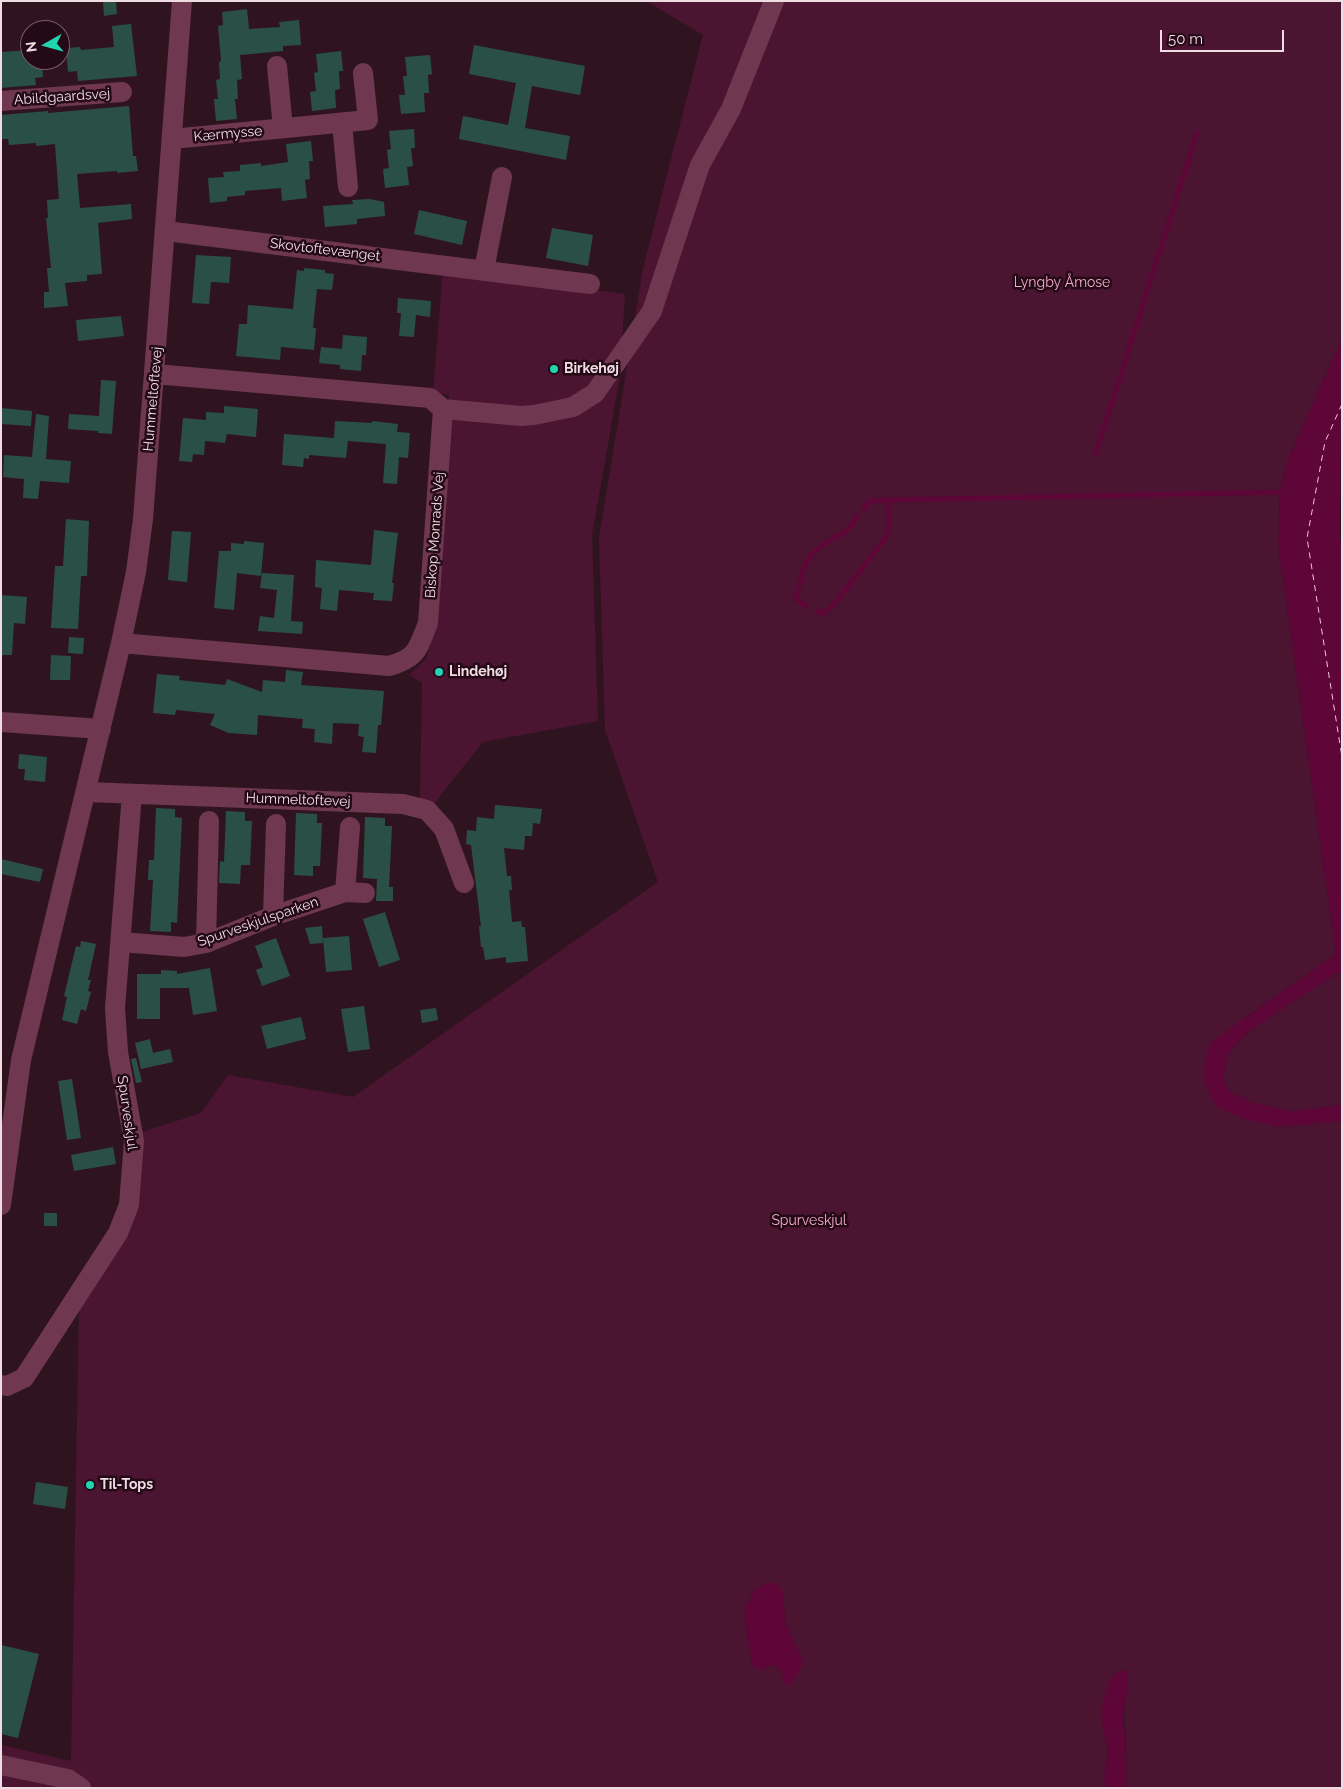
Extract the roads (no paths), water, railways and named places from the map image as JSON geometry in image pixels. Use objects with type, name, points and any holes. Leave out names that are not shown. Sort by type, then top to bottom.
[{"type":"street","name":"Hummeltoftevej","points":[[1,1205],[22,1060],[101,729],[136,572],[143,519],[155,374],[182,1]]},
{"type":"street","points":[[155,374],[430,398],[443,410],[521,416],[574,407],[594,393],[652,311],[700,165],[731,110],[774,1]]},
{"type":"street","points":[[277,66],[283,128]]},
{"type":"street","name":"Kærmysse","points":[[172,139],[368,120],[363,73]]},
{"type":"street","name":"Abildgaardsvej","points":[[1,101],[122,92]]},
{"type":"street","points":[[342,123],[348,187]]},
{"type":"street","points":[[484,270],[502,177]]},
{"type":"street","name":"Skovtoftevænget","points":[[166,230],[590,284]]},
{"type":"street","name":"Biskop Monrads Vej","points":[[121,643],[389,666],[404,662],[417,651],[428,623],[443,410]]},
{"type":"street","points":[[1,722],[101,729]]},
{"type":"street","name":"Hummeltoftevej","points":[[86,792],[403,804],[427,810],[444,829],[464,883]]},
{"type":"street","name":"Spurveskjul","points":[[1,1385],[7,1386],[24,1378],[118,1233],[129,1205],[134,1140],[118,1052],[115,1008],[132,794]]},
{"type":"street","points":[[206,943],[209,820]]},
{"type":"street","points":[[273,916],[276,824]]},
{"type":"street","points":[[345,892],[350,827]]},
{"type":"street","name":"Spurveskjulsparken","points":[[121,942],[184,947],[206,943],[273,916],[345,892],[365,893]]},
{"type":"street","points":[[1,1765],[68,1779],[81,1788]]},
{"type":"waterway","points":[[1096,453],[1197,133]]},
{"type":"waterway","points":[[864,509],[869,501],[887,500],[1286,492]]},
{"type":"waterway","points":[[817,611],[824,613],[835,603],[885,539],[890,521],[887,500]]},
{"type":"waterway","points":[[806,606],[795,598],[805,565],[823,545],[847,531],[857,516]]},
{"type":"place","name":"Birkehøj","points":[[554,369]]},
{"type":"place","name":"Lindehøj","points":[[439,672]]},
{"type":"place","name":"Til-Tops","points":[[90,1485]]},
{"type":"park label","name":"Lyngby Åmose","points":[[1062,283]]}]
